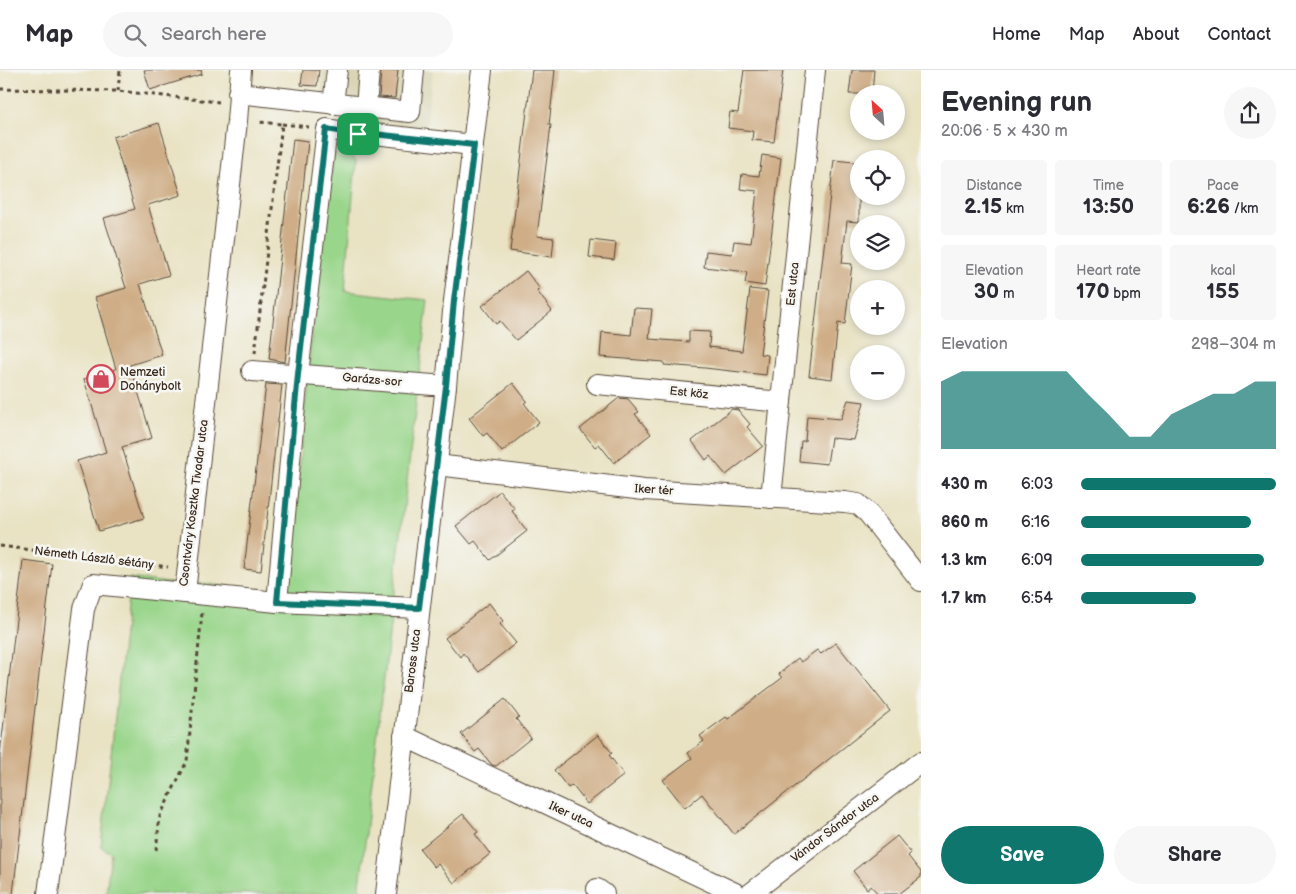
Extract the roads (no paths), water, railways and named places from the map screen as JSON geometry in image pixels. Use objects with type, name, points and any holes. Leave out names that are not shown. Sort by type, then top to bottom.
[{"type":"street","name":"Csontváry Kosztka Tivadar utca","points":[[48,894],[84,608],[93,584],[185,593],[241,70]]},
{"type":"street","points":[[333,104],[337,70]]},
{"type":"street","points":[[365,133],[370,70]]},
{"type":"street","points":[[238,106],[333,104],[410,112],[414,70]]},
{"type":"street","name":"Baross utca","points":[[386,894],[482,70]]},
{"type":"street","name":"Est utca","points":[[771,498],[815,70]]},
{"type":"street","points":[[277,602],[298,374],[326,129],[358,134],[365,133],[474,145]]},
{"type":"street","name":"Garázs-sor","points":[[252,371],[446,386]]},
{"type":"street","name":"Est köz","points":[[597,384],[781,402]]},
{"type":"street","name":"Iker tér","points":[[437,464],[644,490],[858,504],[868,513],[921,581]]},
{"type":"street","points":[[185,593],[277,602],[419,608]]},
{"type":"street","name":"Iker utca","points":[[404,736],[737,894]]},
{"type":"street","name":"Vándor Sándor utca","points":[[750,894],[921,762]]},
{"type":"place","name":"Nemzeti Dohánybolt","points":[[101,379]]}]
